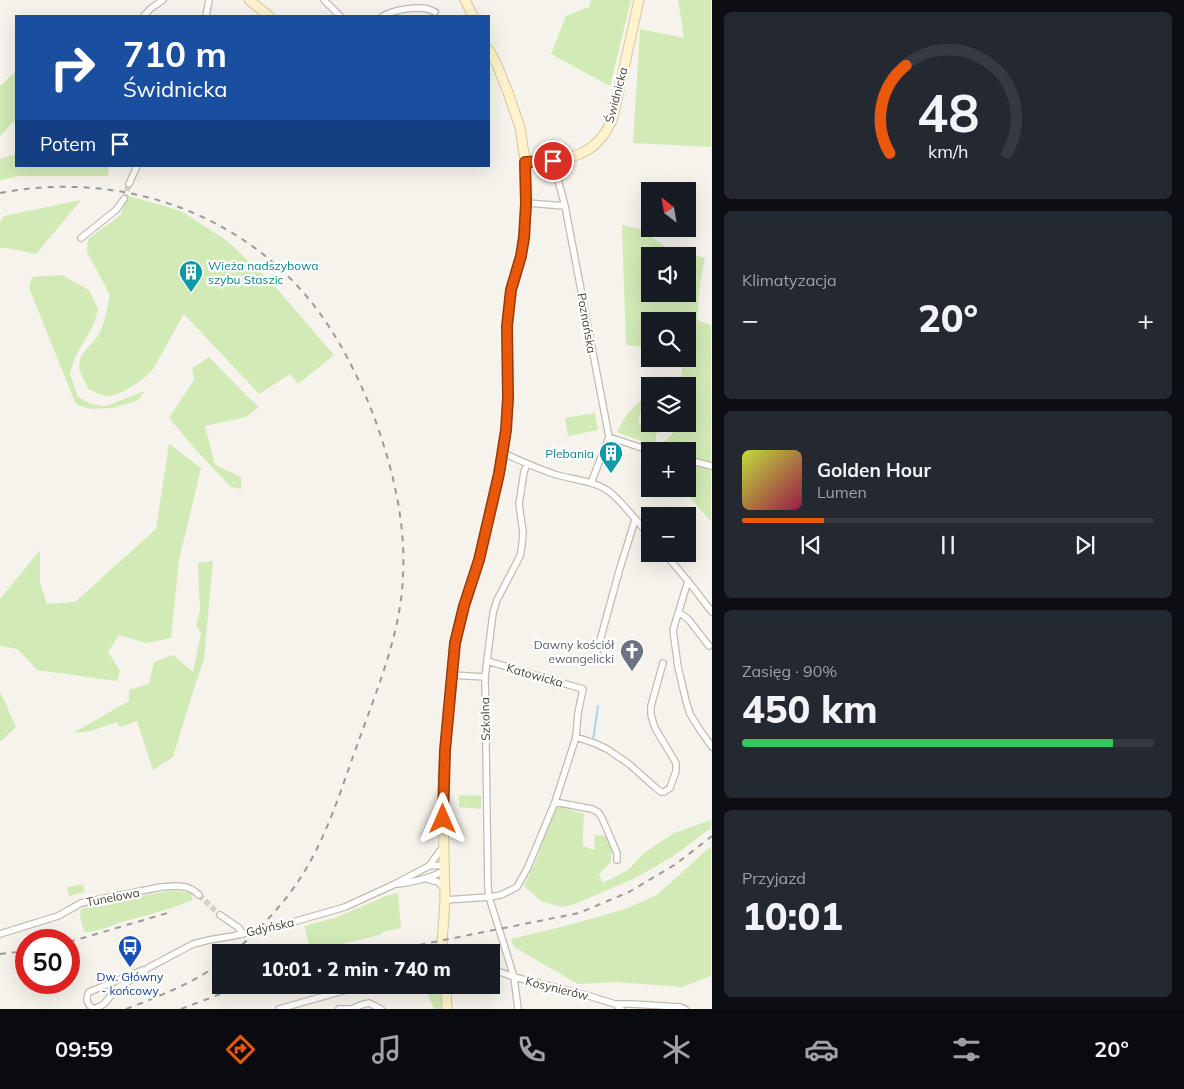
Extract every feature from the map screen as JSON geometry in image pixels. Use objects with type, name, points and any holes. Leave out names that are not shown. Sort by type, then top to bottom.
[{"type":"main road","points":[[249,0],[268,15]]},
{"type":"main road","points":[[465,0],[472,15]]},
{"type":"main road","name":"Świdnicka","points":[[525,162],[553,161],[575,156],[592,147],[610,126],[639,0]]},
{"type":"main road","points":[[442,944],[445,900],[443,775],[452,675],[458,628],[479,560],[503,453],[508,405],[507,326],[511,290],[521,256],[526,203],[525,162],[520,127],[514,107],[490,52]]},
{"type":"main road","points":[[446,994],[447,1009]]},
{"type":"street","points":[[145,15],[163,0]]},
{"type":"street","points":[[207,15],[209,0]]},
{"type":"street","points":[[324,0],[339,15]]},
{"type":"street","points":[[385,15],[400,10],[418,8],[435,12]]},
{"type":"street","name":"Poznańska","points":[[553,161],[565,206],[609,436]]},
{"type":"street","points":[[129,184],[137,167]]},
{"type":"street","points":[[81,238],[116,210],[124,199]]},
{"type":"street","points":[[526,203],[565,206]]},
{"type":"street","points":[[591,483],[609,436],[641,447]]},
{"type":"street","points":[[503,453],[556,475],[591,483],[603,488],[612,493],[641,526]]},
{"type":"street","points":[[696,462],[712,466]]},
{"type":"street","name":"Szkolna","points":[[518,1009],[514,977],[489,897],[488,888],[485,677],[493,613],[497,600],[520,556],[523,532],[519,504],[527,464]]},
{"type":"street","points":[[596,654],[627,542],[635,520]]},
{"type":"street","points":[[672,562],[712,612]]},
{"type":"street","points":[[688,581],[673,630],[678,667],[690,714],[711,745]]},
{"type":"street","points":[[678,612],[686,617],[710,646]]},
{"type":"street","name":"Katowicka","points":[[487,661],[583,689],[576,737]]},
{"type":"street","points":[[445,900],[501,896],[517,887],[528,868],[556,802],[576,737],[607,749],[629,764],[661,792],[670,788],[676,772],[676,763],[655,728],[651,715],[651,706],[663,664]]},
{"type":"street","points":[[452,675],[485,677]]},
{"type":"street","points":[[556,802],[592,809],[598,812],[616,853],[617,860]]},
{"type":"street","name":"Gdyńska","points":[[148,969],[141,970],[89,992],[87,1003],[95,1009],[104,1004],[117,988],[193,944],[292,922],[345,907],[429,866],[444,846]]},
{"type":"street","name":"Gdyńska","points":[[429,866],[444,868]]},
{"type":"street","name":"Gdyńska","points":[[393,885],[410,883],[425,878],[444,868]]},
{"type":"street","points":[[425,878],[438,882],[445,888]]},
{"type":"street","name":"Tunelowa","points":[[0,934],[63,914],[81,903],[161,887],[186,887],[199,895]]},
{"type":"street","points":[[220,915],[239,928],[242,933]]},
{"type":"street","name":"Kosynierów","points":[[500,972],[589,996],[615,1004],[621,1009]]},
{"type":"street","points":[[279,1009],[332,994]]},
{"type":"street","points":[[338,1009],[352,1009],[369,1003],[381,1009]]},
{"type":"street","points":[[615,1004],[680,1007],[685,1009]]},
{"type":"green space","points":[[591,0],[631,0],[610,86],[551,54],[566,16],[589,7]]},
{"type":"green space","points":[[678,0],[711,0],[711,147],[633,143],[640,29],[684,38]]},
{"type":"green space","points":[[15,72],[15,120],[0,136],[0,86]]},
{"type":"green space","points":[[15,154],[15,167],[109,167],[108,176],[19,176],[0,180],[0,159]]},
{"type":"green space","points":[[126,195],[181,211],[226,240],[273,284],[334,355],[298,384],[290,374],[259,394],[184,314],[153,369],[144,377],[126,390],[113,395],[102,395],[88,389],[79,369],[80,358],[98,336],[104,322],[110,295],[87,252],[88,239],[121,215]]},
{"type":"green space","points":[[81,200],[36,254],[0,248],[0,222],[4,216]]},
{"type":"green space","points":[[622,225],[640,229],[641,238],[653,238],[666,247],[641,247],[641,302],[696,302],[696,255],[705,258],[700,284],[697,320],[711,325],[711,522],[690,497],[696,497],[696,442],[664,442],[674,432],[696,432],[696,377],[681,377],[682,367],[696,367],[696,312],[641,312],[641,347],[626,345]]},
{"type":"green space","points":[[62,275],[89,290],[98,309],[94,324],[75,357],[70,374],[78,397],[93,405],[106,406],[145,391],[137,401],[113,408],[91,409],[78,405],[75,402],[29,288],[32,277]]},
{"type":"green space","points":[[209,357],[259,407],[246,417],[205,426],[215,465],[241,477],[241,489],[231,487],[169,418],[194,380],[192,368]]},
{"type":"green space","points":[[640,402],[641,410],[638,423],[641,424],[641,432],[657,432],[655,442],[642,442],[617,432],[630,410]]},
{"type":"green space","points":[[595,413],[598,430],[568,436],[565,418]]},
{"type":"green space","points":[[169,444],[201,468],[179,560],[171,638],[146,643],[119,635],[108,652],[120,671],[117,681],[37,670],[18,649],[0,646],[0,599],[40,550],[40,583],[47,604],[75,602],[156,529]]},
{"type":"green space","points":[[213,561],[204,659],[173,757],[153,770],[137,721],[120,727],[117,722],[91,731],[73,733],[129,701],[129,690],[149,684],[154,662],[173,655],[193,672],[201,633],[196,626],[200,610],[198,563]]},
{"type":"green space","points":[[0,691],[16,727],[0,742]]},
{"type":"green space","points":[[459,795],[481,796],[481,809],[459,807]]},
{"type":"green space","points":[[556,806],[570,807],[570,810],[584,814],[583,846],[594,850],[595,835],[607,836],[613,852],[611,854],[611,862],[599,874],[603,883],[628,870],[644,853],[674,833],[711,820],[711,828],[672,857],[635,878],[575,904],[562,907],[541,901],[524,886],[537,858]]},
{"type":"green space","points":[[711,846],[711,976],[682,987],[616,982],[578,984],[514,947],[511,939],[625,909],[657,895]]},
{"type":"green space","points":[[83,884],[85,892],[69,896],[67,887]]},
{"type":"green space","points":[[168,891],[191,893],[193,900],[100,930],[84,932],[80,915],[81,909]]},
{"type":"green space","points":[[398,893],[401,928],[341,944],[309,944],[304,926],[335,918],[386,896]]},
{"type":"green space","points":[[428,994],[441,994],[441,1009],[434,1009]]},
{"type":"waterway","points":[[593,740],[598,706]]},
{"type":"tunnel","points":[[124,199],[129,184]]},
{"type":"tunnel","points":[[199,895],[220,915]]},
{"type":"railway","points":[[0,193],[43,188],[86,187],[128,193],[169,204],[208,219],[244,241],[278,267],[308,298],[328,325],[360,383],[386,453],[400,514],[403,555],[401,597],[393,639],[374,700],[334,810],[311,861],[278,907],[242,944]]},
{"type":"railway","points":[[424,944],[579,913],[629,892],[676,864],[712,836]]},
{"type":"railway","points":[[80,939],[171,912]]},
{"type":"railway","points":[[0,954],[15,952]]},
{"type":"railway","points":[[126,1009],[187,983],[212,969]]},
{"type":"railway","points":[[181,1009],[220,994]]},
{"type":"place","name":"Wieża nadszybowa szybu Staszic","points":[[191,293]]},
{"type":"place","name":"Plebania","points":[[611,474]]},
{"type":"place","name":"Dawny kościół ewangelicki","points":[[632,672]]},
{"type":"place","name":"Dw. Główny - końcowy","points":[[130,968]]},
{"type":"route","points":[[443,819],[443,775],[455,643],[464,606],[479,560],[499,474],[506,430],[508,398],[507,326],[511,290],[524,238],[526,203],[525,162],[553,161]]}]
